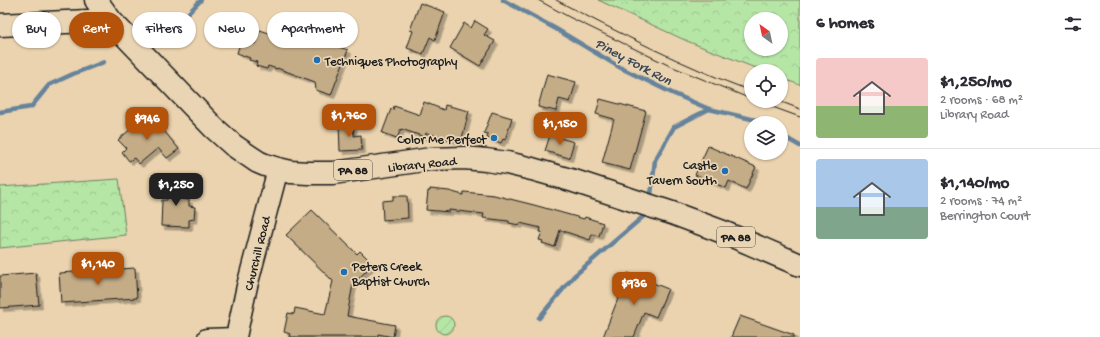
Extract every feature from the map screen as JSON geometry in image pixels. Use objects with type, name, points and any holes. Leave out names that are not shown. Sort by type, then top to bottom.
[{"type":"main road","name":"Library Road","points":[[96,0],[104,12]]},
{"type":"main road","points":[[0,25],[69,22]]},
{"type":"main road","name":"Library Road","points":[[124,35],[214,128],[233,145],[258,162],[278,170],[308,173],[333,173],[437,159],[464,158],[507,163],[574,181],[672,213],[723,232],[800,265]]},
{"type":"street","name":"Churchill Road","points":[[236,337],[278,170]]},
{"type":"street","points":[[206,337],[236,337]]},
{"type":"green space","points":[[598,0],[800,0],[800,85],[788,81],[788,64],[745,64],[687,41]]},
{"type":"green space","points":[[119,179],[126,235],[0,248],[0,187]]},
{"type":"green space","points":[[445,316],[451,319],[454,325],[451,331],[445,334],[439,331],[436,325],[439,319]]},
{"type":"building","points":[[420,3],[445,12],[435,40],[430,37],[423,54],[407,48],[413,31],[410,30]]},
{"type":"building","points":[[475,21],[488,29],[484,35],[495,41],[480,66],[450,48],[464,23],[471,28]]},
{"type":"building","name":"Techniques Photography","points":[[260,30],[267,32],[267,48],[342,48],[348,50],[331,95],[316,90],[315,82],[277,68],[268,66],[267,69],[256,66],[257,62],[249,60],[250,58],[237,53],[239,48],[259,48]]},
{"type":"building","points":[[547,74],[576,82],[570,102],[559,99],[556,111],[538,107]]},
{"type":"building","points":[[600,99],[646,111],[630,170],[602,163],[614,119],[596,114]]},
{"type":"building","points":[[424,102],[444,110],[445,105],[469,111],[461,142],[426,133],[425,137],[401,129],[397,138],[382,133],[391,109],[393,110],[394,106],[420,115]]},
{"type":"building","points":[[492,112],[512,118],[505,140],[503,139],[501,143],[487,138],[488,134],[484,133]]},
{"type":"building","points":[[149,113],[179,149],[167,158],[158,148],[139,164],[134,158],[129,161],[122,152],[126,148],[118,140]]},
{"type":"building","points":[[353,122],[354,136],[361,135],[362,150],[340,151],[339,123]]},
{"type":"building","points":[[550,135],[574,142],[569,158],[545,151]]},
{"type":"building","name":"Castle Tavern South","points":[[708,146],[756,167],[746,189],[729,181],[726,188],[695,175]]},
{"type":"building","points":[[182,180],[182,199],[189,200],[189,206],[195,207],[194,219],[189,220],[189,227],[161,226],[162,200],[167,200],[167,181]]},
{"type":"building","points":[[430,189],[449,191],[463,195],[464,192],[494,195],[584,219],[585,217],[603,223],[599,236],[592,234],[590,240],[560,230],[555,247],[542,243],[543,241],[539,240],[542,232],[540,232],[541,228],[520,223],[519,225],[509,223],[509,221],[483,218],[484,214],[449,210],[449,212],[426,210],[428,191],[430,191]]},
{"type":"building","points":[[393,196],[407,196],[408,218],[383,220],[382,201],[393,200]]},
{"type":"building","name":"Peters Creek Baptist Church","points":[[312,210],[357,254],[360,251],[373,264],[353,284],[347,316],[395,325],[393,337],[378,334],[377,337],[289,337],[290,334],[284,332],[288,313],[294,314],[295,308],[325,314],[333,281],[286,235]]},
{"type":"building","points":[[135,268],[137,298],[61,303],[59,273]]},
{"type":"building","points":[[36,273],[39,305],[0,308],[0,276]]},
{"type":"building","points":[[628,273],[668,289],[656,317],[644,312],[634,337],[603,337]]},
{"type":"building","points":[[740,316],[794,335],[794,337],[731,337]]},
{"type":"waterway","name":"Piney Fork Run","points":[[189,12],[201,0]]},
{"type":"waterway","name":"Piney Fork Run","points":[[503,0],[556,29],[621,68],[672,93],[709,109],[744,117]]},
{"type":"waterway","name":"Piney Fork Run","points":[[0,112],[31,107],[49,85],[104,62]]},
{"type":"waterway","points":[[651,195],[655,160],[674,127],[709,109]]},
{"type":"waterway","name":"Piney Fork Run","points":[[788,139],[800,146]]},
{"type":"waterway","points":[[539,318],[574,276],[645,215]]},
{"type":"tram line","points":[[538,0],[569,17],[668,65],[744,96]]},
{"type":"tram line","points":[[556,0],[676,60],[744,88]]},
{"type":"tram line","points":[[788,104],[800,109]]},
{"type":"tram line","points":[[775,108],[800,117]]},
{"type":"place","name":"Techniques Photography","points":[[317,60]]},
{"type":"place","name":"Color Me Perfect","points":[[494,138]]},
{"type":"place","name":"Castle Tavern South","points":[[725,171]]},
{"type":"place","name":"Peters Creek Baptist Church","points":[[344,272]]}]
